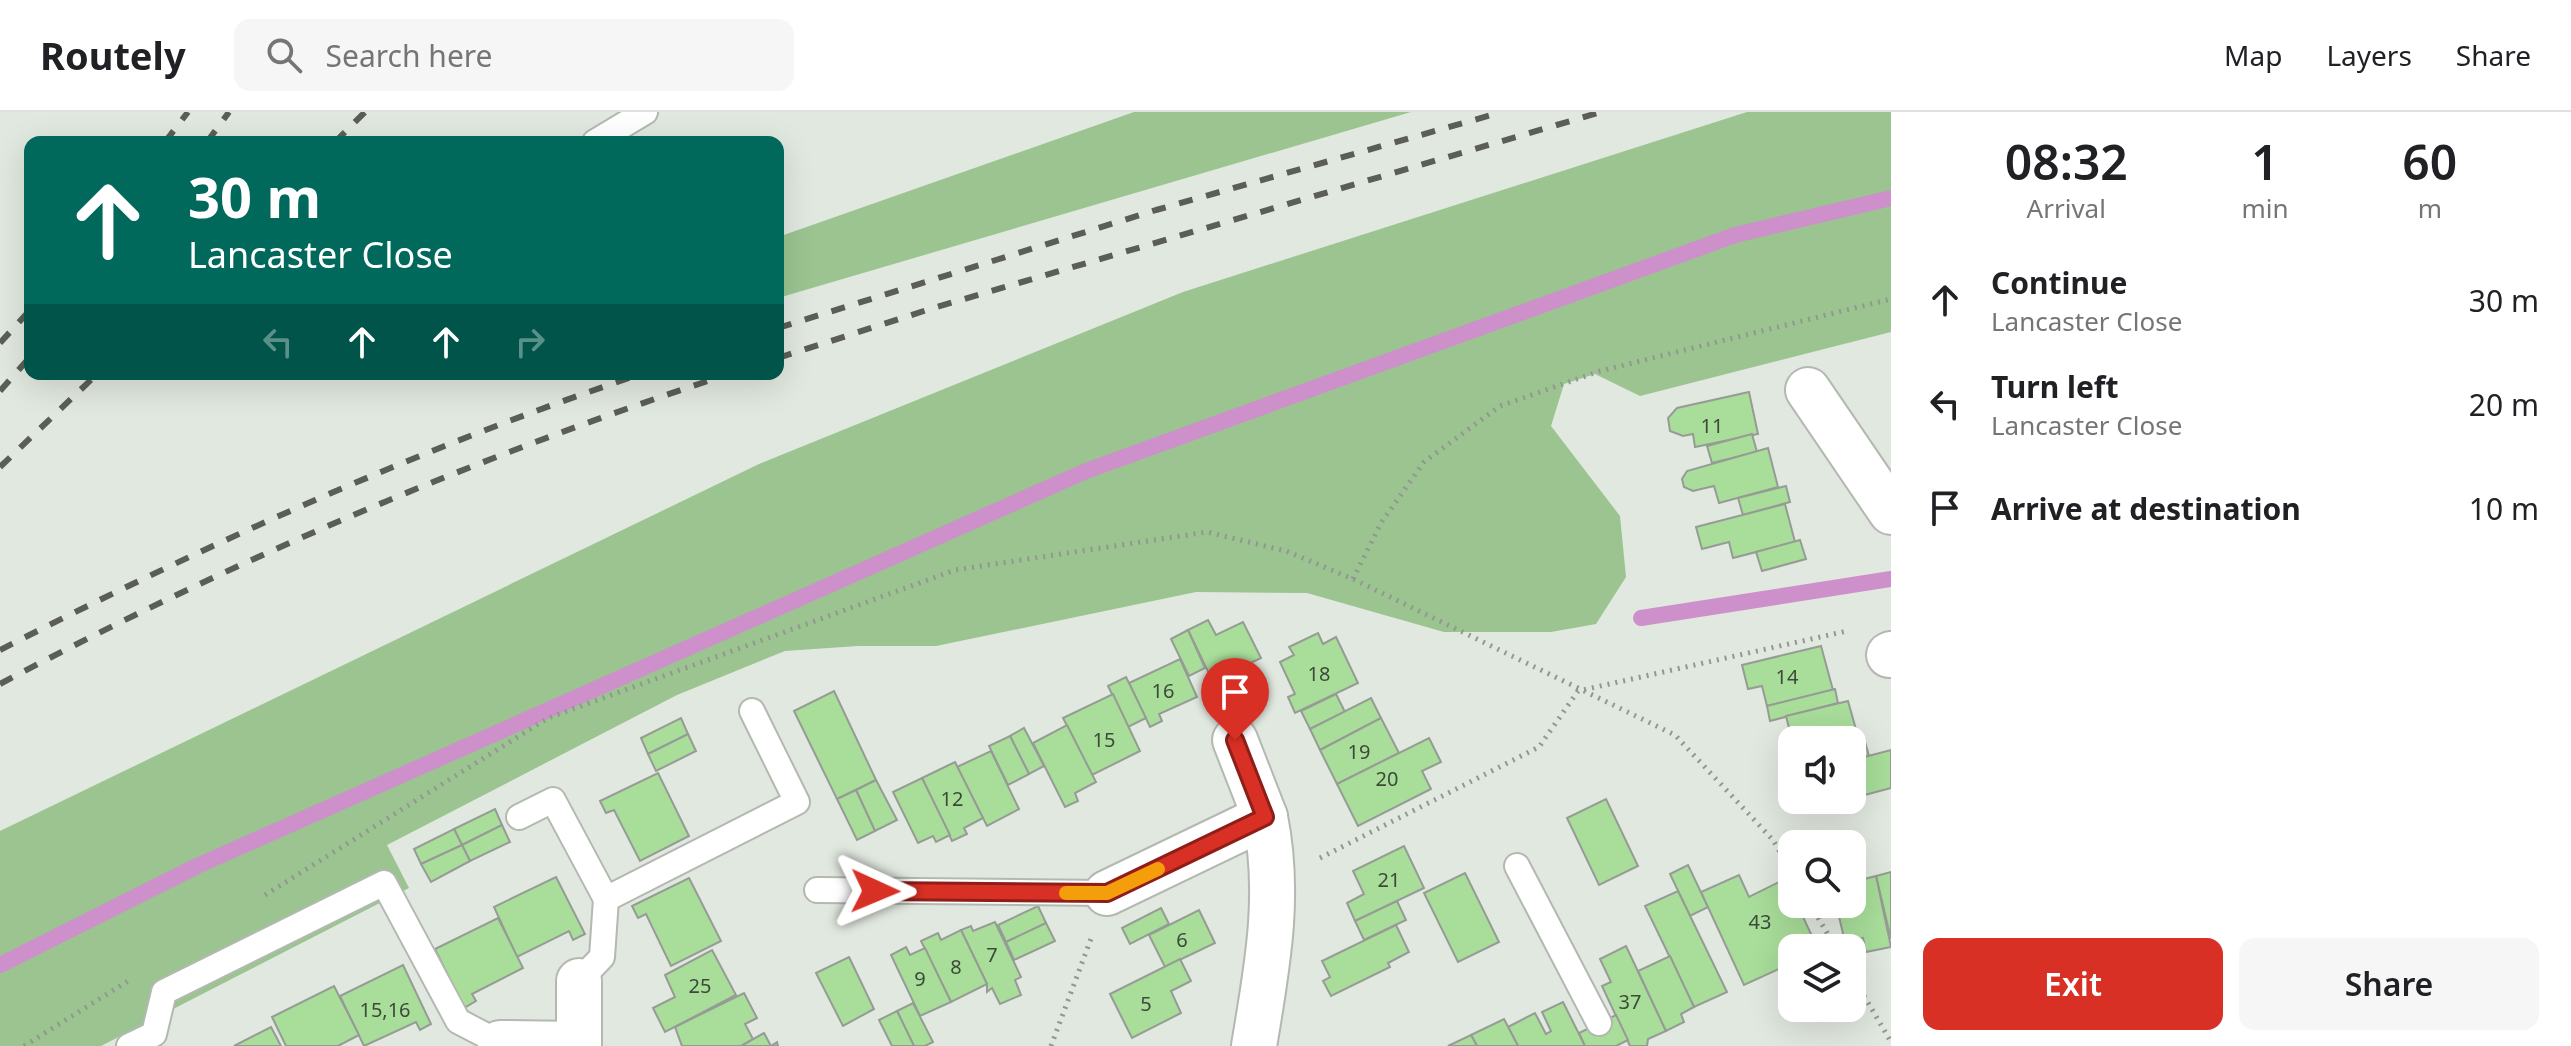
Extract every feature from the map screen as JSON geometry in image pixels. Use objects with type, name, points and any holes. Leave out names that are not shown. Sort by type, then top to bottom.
[{"type":"street","points":[[1808,390],[1891,512]]},
{"type":"street","points":[[1235,740],[1265,817],[1275,880],[1272,936],[1254,1046]]},
{"type":"street","points":[[1107,893],[1265,817]]},
{"type":"street","points":[[500,1043],[579,1045],[579,981]]},
{"type":"lane","points":[[605,136],[645,112]]},
{"type":"lane","points":[[606,899],[797,802],[752,711]]},
{"type":"lane","points":[[519,817],[553,800],[606,899],[602,957],[579,981]]},
{"type":"lane","points":[[1517,866],[1599,1023]]},
{"type":"lane","points":[[129,1046],[154,1034],[164,992],[384,883],[458,1021],[500,1043]]},
{"type":"lane","points":[[817,890],[1107,893]]},
{"type":"path","points":[[1353,579],[1381,523],[1424,462],[1500,406],[1600,371],[1891,299]]},
{"type":"path","points":[[252,903],[548,718],[955,570],[1207,532],[1286,551],[1353,579],[1578,691],[1675,735],[1778,849]]},
{"type":"path","points":[[1275,880],[1539,747],[1578,691],[1880,646]]},
{"type":"path","points":[[1051,1046],[1107,893]]},
{"type":"path","points":[[24,1046],[131,979]]},
{"type":"path","points":[[1866,999],[1891,1042]]},
{"type":"green space","points":[[1134,112],[1411,112],[784,296],[784,235]]},
{"type":"green space","points":[[1747,112],[1891,112],[1891,332],[1640,396],[1595,374],[1564,384],[1551,426],[1620,516],[1626,577],[1596,624],[1551,632],[1444,632],[1307,593],[1196,592],[936,646],[858,646],[785,651],[677,695],[387,845],[409,888],[101,1046],[0,1046],[0,831],[759,464],[1183,292]]},
{"type":"building","points":[[1749,392],[1758,434],[1695,447],[1693,434],[1683,436],[1670,431],[1668,418],[1677,408]]},
{"type":"building","points":[[1752,434],[1757,452],[1712,463],[1707,446]]},
{"type":"building","points":[[1768,448],[1778,487],[1719,503],[1714,486],[1693,491],[1684,487],[1682,479],[1687,471]]},
{"type":"building","points":[[1786,486],[1790,502],[1743,515],[1738,498]]},
{"type":"building","points":[[1785,504],[1795,542],[1733,558],[1729,542],[1702,549],[1696,527]]},
{"type":"building","points":[[1800,540],[1806,559],[1762,571],[1756,552]]},
{"type":"building","points":[[1208,620],[1216,635],[1243,622],[1261,658],[1225,675],[1227,680],[1215,686],[1188,630]]},
{"type":"building","points":[[1188,630],[1205,668],[1189,676],[1171,639]]},
{"type":"building","points":[[1318,633],[1323,644],[1336,637],[1358,683],[1295,713],[1288,697],[1295,694],[1280,662],[1294,655],[1289,647]]},
{"type":"building","points":[[1821,646],[1833,690],[1767,706],[1762,686],[1748,689],[1742,665]]},
{"type":"building","points":[[1180,659],[1197,697],[1159,714],[1162,721],[1150,727],[1129,683]]},
{"type":"building","points":[[1126,677],[1146,718],[1128,727],[1108,686]]},
{"type":"building","points":[[1835,689],[1838,703],[1770,721],[1767,706]]},
{"type":"building","points":[[834,691],[876,780],[837,799],[794,711]]},
{"type":"building","points":[[1113,694],[1140,751],[1092,775],[1063,718]]},
{"type":"building","points":[[1336,694],[1345,712],[1310,729],[1301,711]]},
{"type":"building","points":[[1371,698],[1381,718],[1320,750],[1310,729]]},
{"type":"building","points":[[1848,701],[1855,726],[1788,726],[1786,716]]},
{"type":"building","points":[[681,718],[688,734],[648,754],[641,738]]},
{"type":"building","points":[[1381,718],[1399,753],[1337,784],[1320,750]]},
{"type":"building","points":[[1067,725],[1096,782],[1075,793],[1078,801],[1065,807],[1033,743]]},
{"type":"building","points":[[1024,728],[1044,766],[1029,774],[1010,736]]},
{"type":"building","points":[[688,734],[696,751],[656,771],[648,754]]},
{"type":"building","points":[[1010,736],[1029,774],[1008,785],[989,746]]},
{"type":"building","points":[[1429,738],[1441,762],[1422,771],[1431,789],[1358,826],[1337,784]]},
{"type":"building","points":[[1891,750],[1891,788],[1866,795],[1866,757]]},
{"type":"building","points":[[991,751],[1019,809],[987,826],[957,767]]},
{"type":"building","points":[[955,762],[983,818],[964,828],[967,834],[952,841],[922,778]]},
{"type":"building","points":[[658,773],[689,836],[640,861],[614,810],[606,813],[600,801]]},
{"type":"building","points":[[922,778],[950,835],[936,842],[933,836],[918,843],[893,792]]},
{"type":"building","points":[[876,780],[897,820],[875,831],[856,790]]},
{"type":"building","points":[[856,790],[875,831],[857,840],[837,799]]},
{"type":"building","points":[[1606,799],[1638,866],[1599,885],[1567,818]]},
{"type":"building","points":[[495,809],[502,825],[462,845],[454,829]]},
{"type":"building","points":[[502,825],[510,842],[470,861],[462,845]]},
{"type":"building","points":[[454,829],[462,845],[421,864],[414,849]]},
{"type":"building","points":[[462,845],[470,861],[431,882],[421,864]]},
{"type":"building","points":[[1404,846],[1424,888],[1355,921],[1347,903],[1364,894],[1353,871]]},
{"type":"building","points":[[1688,865],[1708,907],[1690,916],[1670,874]]},
{"type":"building","points":[[1891,872],[1891,939],[1876,876]]},
{"type":"building","points":[[1465,873],[1499,942],[1458,962],[1424,893]]},
{"type":"building","points":[[1739,875],[1749,897],[1778,882],[1778,918],[1804,918],[1811,934],[1778,934],[1778,969],[1744,985],[1701,892]]},
{"type":"building","points":[[1876,876],[1891,947],[1866,952],[1866,934],[1843,934],[1839,918],[1866,918],[1866,878]]},
{"type":"building","points":[[556,877],[585,934],[573,940],[569,931],[517,957],[494,907]]},
{"type":"building","points":[[689,878],[721,941],[671,966],[646,914],[638,918],[632,906]]},
{"type":"building","points":[[1678,891],[1727,992],[1694,1007],[1645,906]]},
{"type":"building","points":[[1397,901],[1406,920],[1364,940],[1355,921]]},
{"type":"building","points":[[1038,906],[1046,923],[1006,942],[998,925]]},
{"type":"building","points":[[1161,908],[1169,924],[1130,944],[1122,928]]},
{"type":"building","points":[[1199,910],[1215,943],[1165,967],[1149,935]]},
{"type":"building","points":[[498,918],[523,968],[472,994],[476,1001],[464,1008],[435,949]]},
{"type":"building","points":[[995,922],[1021,977],[1015,980],[1021,995],[1000,1004],[992,988],[987,992],[987,984],[961,930],[971,926],[973,931]]},
{"type":"building","points":[[1046,923],[1055,941],[1014,960],[1006,942]]},
{"type":"building","points":[[1396,925],[1409,952],[1388,963],[1390,967],[1331,996],[1323,981],[1330,977],[1322,961]]},
{"type":"building","points":[[961,930],[987,984],[951,1002],[921,941],[938,933],[941,940]]},
{"type":"building","points":[[1626,946],[1666,1031],[1648,1039],[1647,1046],[1630,1046],[1602,986],[1611,982],[1600,959]]},
{"type":"building","points":[[906,947],[910,955],[925,948],[951,1002],[920,1016],[891,955]]},
{"type":"building","points":[[712,950],[736,995],[665,1032],[653,1008],[675,997],[665,975]]},
{"type":"building","points":[[1670,956],[1694,1007],[1681,1014],[1684,1022],[1666,1031],[1638,971]]},
{"type":"building","points":[[849,957],[874,1009],[843,1026],[816,973]]},
{"type":"building","points":[[1180,959],[1191,981],[1171,991],[1181,1013],[1132,1038],[1110,994]]},
{"type":"building","points":[[403,965],[431,1024],[420,1030],[416,1022],[364,1046],[340,996]]},
{"type":"building","points":[[334,986],[359,1035],[338,1046],[286,1046],[272,1017]]},
{"type":"building","points":[[744,993],[757,1018],[745,1024],[753,1039],[741,1046],[682,1046],[675,1027]]},
{"type":"building","points":[[1563,1002],[1585,1046],[1518,1046],[1508,1027],[1535,1013],[1546,1034],[1551,1031],[1542,1012]]},
{"type":"building","points":[[913,1003],[933,1042],[925,1046],[914,1046],[897,1011]]},
{"type":"building","points":[[897,1011],[914,1046],[892,1046],[879,1020]]},
{"type":"building","points":[[1616,1015],[1628,1040],[1616,1046],[1585,1046],[1579,1033]]},
{"type":"building","points":[[1504,1019],[1518,1046],[1477,1046],[1471,1035]]},
{"type":"building","points":[[271,1027],[281,1046],[234,1046]]},
{"type":"building","points":[[764,1033],[771,1046],[741,1046]]},
{"type":"building","points":[[1471,1035],[1477,1046],[1448,1046]]},
{"type":"waterway","points":[[0,965],[197,866],[1086,471],[1735,235],[1891,198]]},
{"type":"waterway","points":[[1641,618],[1891,579]]},
{"type":"railway","points":[[170,136],[188,112]]},
{"type":"railway","points":[[211,136],[229,112]]},
{"type":"railway","points":[[341,136],[365,112]]},
{"type":"railway","points":[[784,326],[1156,210],[1502,112]]},
{"type":"railway","points":[[784,356],[930,309],[1601,112]]},
{"type":"railway","points":[[0,343],[24,317]]},
{"type":"railway","points":[[0,391],[24,364]]},
{"type":"railway","points":[[0,467],[91,380]]},
{"type":"railway","points":[[0,650],[156,573],[315,500],[477,433],[624,380]]},
{"type":"railway","points":[[0,684],[177,595],[358,513],[449,475],[711,380]]},
{"type":"slow traffic","points":[[1066,893],[1107,893],[1158,869]]},
{"type":"route","points":[[875,891],[1107,893],[1265,817],[1235,740]]}]
